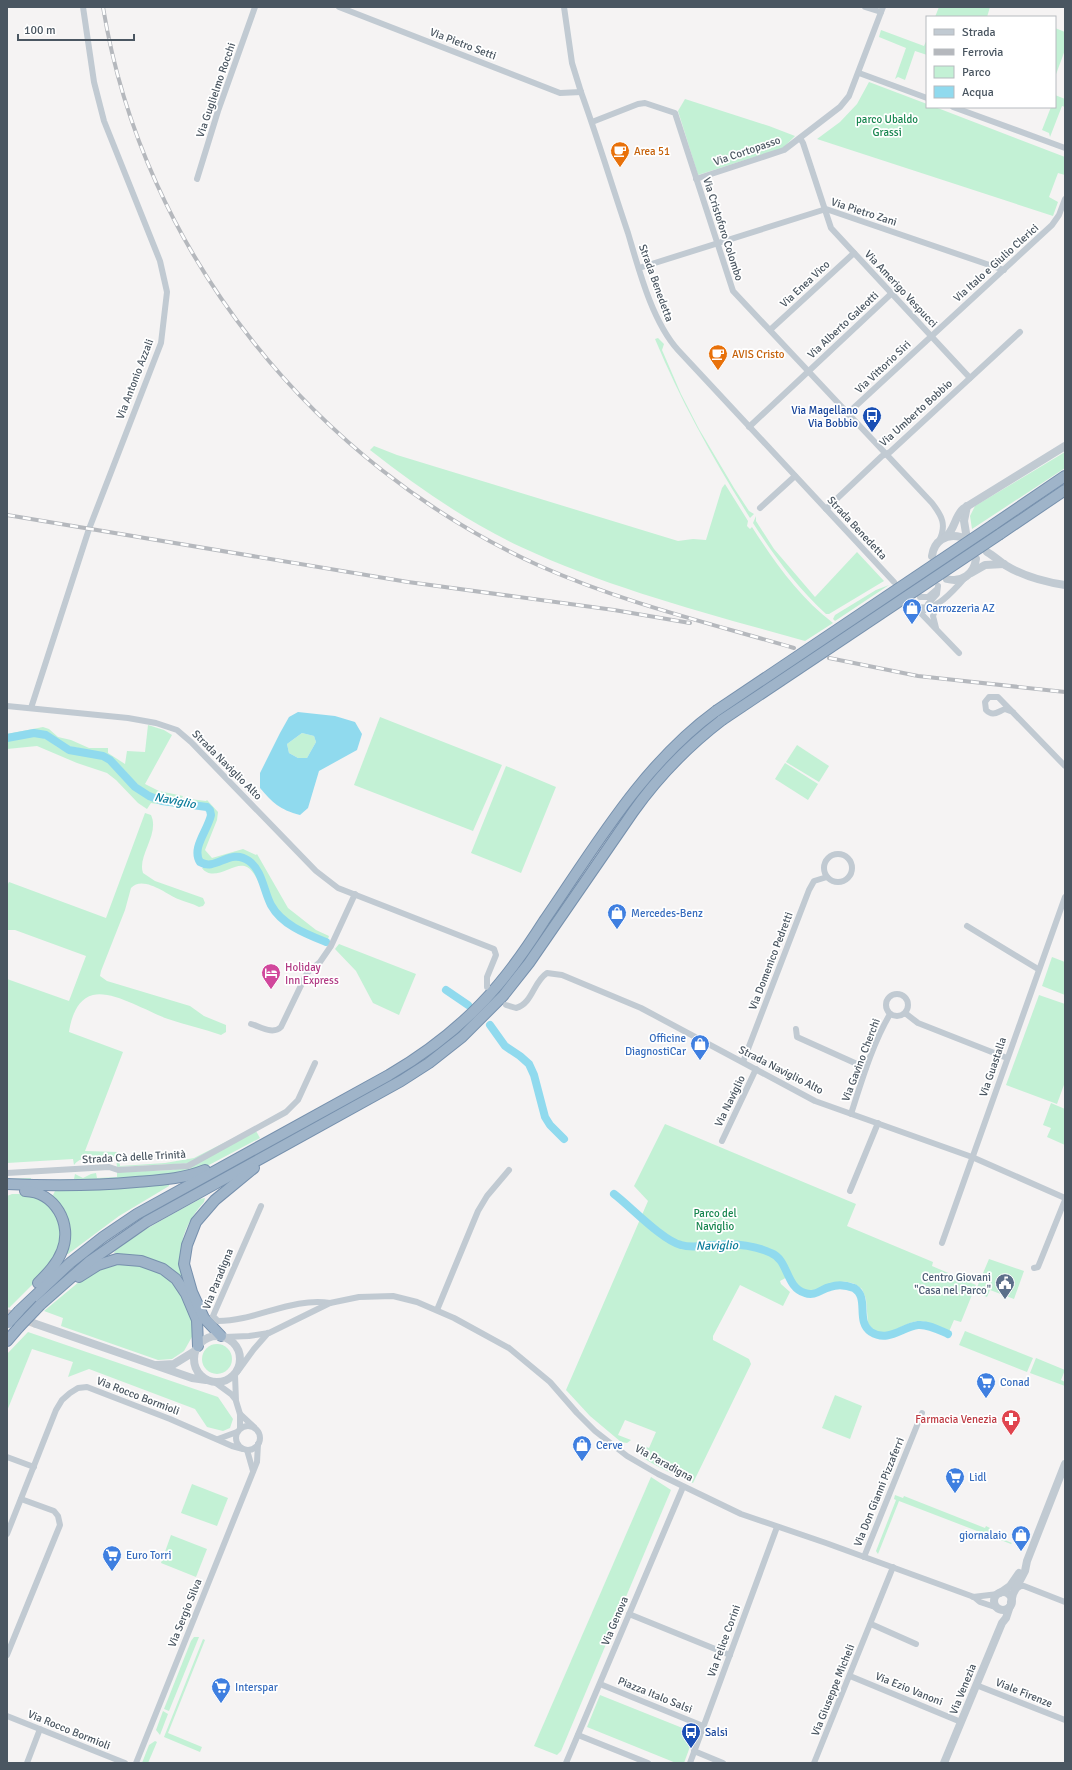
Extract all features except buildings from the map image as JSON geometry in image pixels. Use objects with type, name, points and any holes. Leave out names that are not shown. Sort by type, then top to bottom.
[{"type":"highway","points":[[11,1316],[64,1268],[123,1223],[152,1205],[410,1062],[444,1038],[470,1015],[515,964],[645,778],[680,742],[716,711],[1065,476]]},
{"type":"highway","points":[[7,1341],[40,1305],[90,1261],[146,1222],[394,1085],[456,1043],[486,1015],[524,970],[651,789],[688,749],[722,720],[1065,490]]},
{"type":"highway","points":[[223,1336],[204,1318],[188,1279],[184,1264],[187,1245],[196,1222],[215,1200],[244,1175],[320,1125]]},
{"type":"highway","points":[[7,1184],[80,1186],[174,1179],[202,1171],[248,1148],[271,1140]]},
{"type":"highway","points":[[7,1191],[35,1192],[48,1198],[60,1214],[66,1234],[64,1248],[58,1260],[11,1316]]},
{"type":"highway","points":[[40,1305],[91,1269],[102,1263],[120,1259],[144,1262],[168,1273],[183,1288],[197,1320],[196,1348]]},
{"type":"street","name":"Via Antonio Azzali","points":[[31,708],[89,529],[161,343],[167,292],[160,262],[104,122],[94,82],[83,7]]},
{"type":"street","name":"Via Guglielmo Rocchi","points":[[196,179],[218,111],[255,7]]},
{"type":"street","name":"Via Pietro Setti","points":[[339,7],[560,93],[581,92]]},
{"type":"street","name":"Strada Benedetta","points":[[564,7],[572,63],[639,268],[659,323],[666,336],[894,582]]},
{"type":"street","points":[[865,7],[882,9]]},
{"type":"street","name":"Via Cortopasso","points":[[696,179],[784,150],[846,102],[859,73],[882,9]]},
{"type":"street","points":[[859,73],[926,98]]},
{"type":"street","name":"Via Cristoforo Colombo","points":[[592,122],[638,104],[645,103],[675,112],[716,243],[733,291],[937,509],[942,517],[944,526],[937,544]]},
{"type":"street","points":[[956,108],[1065,148]]},
{"type":"street","points":[[800,138],[826,209]]},
{"type":"street","name":"Via Italo e Giulio Clerici","points":[[932,335],[1052,225],[1059,215],[1065,199]]},
{"type":"street","name":"Via Pietro Zani","points":[[639,268],[826,209],[1004,270]]},
{"type":"street","name":"Via Amerigo Vespucci","points":[[826,209],[831,228],[932,335],[970,378]]},
{"type":"street","name":"Via Enea Vico","points":[[770,330],[854,253]]},
{"type":"street","name":"Via Alberto Galeotti","points":[[749,427],[892,293]]},
{"type":"street","name":"Via Umberto Bobbio","points":[[826,509],[1020,332]]},
{"type":"street","name":"Via Vittorio Siri","points":[[847,414],[932,335]]},
{"type":"street","points":[[932,556],[937,544],[952,531],[960,511],[1065,446]]},
{"type":"street","points":[[760,508],[795,476]]},
{"type":"street","points":[[944,538],[964,535],[964,521],[967,506]]},
{"type":"street","points":[[987,552],[998,558],[1004,564],[1032,577],[1065,585]]},
{"type":"street","points":[[959,653],[912,604],[925,608],[932,607],[940,602],[968,576],[973,570],[976,560]]},
{"type":"street","points":[[947,579],[958,580],[985,566],[1004,564]]},
{"type":"street","points":[[920,597],[930,596],[938,586],[937,594],[925,608],[927,621]]},
{"type":"street","points":[[936,628],[933,620],[933,613],[940,602]]},
{"type":"street","points":[[1013,712],[1005,709],[997,714],[991,714],[985,708],[985,702],[989,697],[995,696],[1013,712],[1065,766]]},
{"type":"street","name":"Strada Naviglio Alto","points":[[7,706],[128,718],[156,723],[177,730],[191,742],[316,871],[338,888],[492,948],[496,951],[496,955],[487,977],[487,987]]},
{"type":"street","points":[[837,853],[843,854],[851,861],[853,871],[848,879],[835,882],[827,877],[824,864],[831,855],[837,853]]},
{"type":"street","name":"Via Domenico Pedretti","points":[[743,1062],[809,890],[814,881],[827,877]]},
{"type":"street","points":[[251,1024],[272,1031],[277,1030],[281,1026],[307,973],[320,962],[331,946],[355,894]]},
{"type":"street","name":"Via Guastalla","points":[[942,1243],[1038,969],[1065,897]]},
{"type":"street","points":[[966,926],[1038,969]]},
{"type":"street","name":"Strada Naviglio Alto","points":[[506,1005],[514,1008],[523,1005],[528,1000],[544,975],[549,972],[554,972],[641,1008],[815,1101],[972,1157],[1065,1199],[1038,1266],[1034,1268]]},
{"type":"street","points":[[896,994],[906,999],[907,1008],[905,1012],[897,1016],[890,1014],[887,1010],[887,1002],[890,997],[896,994]]},
{"type":"street","points":[[905,1012],[918,1024],[1007,1058]]},
{"type":"street","name":"Via Gavino Cherchi","points":[[851,1114],[866,1068],[882,1027],[890,1014]]},
{"type":"street","points":[[796,1029],[797,1037],[866,1068]]},
{"type":"street","name":"Strada Cà delle Trinità","points":[[7,1173],[109,1167],[118,1170],[188,1166],[270,1122],[292,1108],[301,1095],[315,1063]]},
{"type":"street","name":"Via Naviglio","points":[[722,1141],[756,1069]]},
{"type":"street","points":[[850,1192],[878,1123]]},
{"type":"street","points":[[437,1310],[478,1211],[487,1196],[509,1170]]},
{"type":"street","name":"Via Paradigna","points":[[261,1206],[213,1316],[218,1321],[234,1321],[299,1303],[330,1303]]},
{"type":"street","name":"Via Paradigna","points":[[153,1365],[174,1364],[208,1338],[223,1336],[249,1336],[269,1333],[330,1303],[359,1297],[393,1296],[419,1303],[437,1310],[509,1348],[550,1382],[582,1419],[612,1444],[634,1461],[683,1487],[729,1509],[894,1567],[998,1608]]},
{"type":"street","name":"Via Paradigna","points":[[36,1324],[192,1378],[216,1383]]},
{"type":"street","name":"Via Paradigna","points":[[236,1373],[254,1349],[269,1333]]},
{"type":"street","points":[[223,1336],[232,1341],[239,1351],[240,1363],[236,1373],[236,1401],[240,1414],[239,1430],[236,1436],[237,1444],[245,1450],[253,1471]]},
{"type":"street","points":[[196,1348],[194,1359],[195,1367],[199,1375],[206,1380]]},
{"type":"street","points":[[216,1383],[223,1382],[236,1373]]},
{"type":"street","points":[[216,1383],[231,1394],[236,1401]]},
{"type":"street","name":"Via Rocco Bormioli","points":[[7,1534],[56,1410],[62,1400],[78,1388],[87,1387],[114,1396],[218,1439]]},
{"type":"street","name":"Via Don Gianni Pizzaferri","points":[[864,1557],[922,1413]]},
{"type":"street","points":[[218,1439],[232,1446],[245,1450],[251,1449],[258,1444],[259,1436],[255,1428],[240,1414]]},
{"type":"street","points":[[218,1439],[248,1426],[255,1428]]},
{"type":"street","name":"Via Sergio Silva","points":[[136,1763],[257,1462],[258,1444]]},
{"type":"street","points":[[7,1456],[34,1467]]},
{"type":"street","name":"Via Venezia","points":[[944,1763],[1002,1623],[1006,1618],[1065,1464]]},
{"type":"street","name":"Via Genova","points":[[566,1763],[683,1487]]},
{"type":"street","points":[[7,1655],[60,1525],[58,1516],[54,1511],[21,1499]]},
{"type":"street","name":"Via Felice Corini","points":[[690,1763],[777,1527]]},
{"type":"street","name":"Via Venezia","points":[[999,1594],[1014,1582],[1027,1561]]},
{"type":"street","name":"Via Giuseppe Micheli","points":[[814,1763],[894,1567]]},
{"type":"street","points":[[1016,1589],[1024,1586],[1065,1602]]},
{"type":"street","points":[[998,1608],[1005,1610],[1011,1604],[1011,1599],[1008,1594],[999,1594],[994,1602],[1001,1613],[1002,1623]]},
{"type":"street","name":"Via Paradigna","points":[[973,1597],[999,1594]]},
{"type":"street","points":[[629,1614],[730,1655]]},
{"type":"street","points":[[871,1624],[916,1644]]},
{"type":"street","name":"Via Ezio Vanoni","points":[[850,1676],[961,1722]]},
{"type":"street","name":"Piazza Italo Salsi","points":[[600,1684],[703,1726]]},
{"type":"street","name":"Viale Firenze","points":[[976,1685],[1065,1720]]},
{"type":"street","name":"Via Rocco Bormioli","points":[[7,1716],[125,1763]]},
{"type":"street","points":[[27,1763],[40,1729]]},
{"type":"street","points":[[578,1735],[648,1763]]},
{"type":"street","points":[[694,1752],[723,1763]]},
{"type":"green space","points":[[939,7],[990,7],[987,16],[935,16]]},
{"type":"green space","points":[[1056,28],[1065,32],[1065,50],[1056,74]]},
{"type":"green space","points":[[881,30],[924,46],[926,41],[926,55],[915,51],[905,80],[898,77],[895,79],[906,48],[879,37]]},
{"type":"green space","name":"parco Ubaldo Grassi","points":[[869,82],[926,104],[926,108],[938,108],[1065,157],[1065,175],[1058,173],[1049,197],[1058,202],[1053,216],[817,139],[840,122],[857,104]]},
{"type":"green space","points":[[1056,95],[1065,99],[1065,107],[1062,106],[1050,137],[1049,133],[1042,130],[1051,108],[1056,108]]},
{"type":"green space","points":[[685,99],[795,136],[783,148],[698,175],[678,111]]},
{"type":"green space","points":[[658,338],[664,344],[662,350],[681,394],[699,429],[734,488],[749,511],[754,514],[750,518],[711,452],[687,408],[655,339]]},
{"type":"green space","points":[[374,446],[397,455],[678,541],[693,539],[706,540],[722,488],[725,484],[748,521],[747,526],[750,529],[752,527],[788,579],[809,602],[833,623],[805,641],[661,600],[590,576],[521,547],[461,515],[442,503],[370,450]]},
{"type":"green space","points":[[1065,452],[1065,468],[972,529],[970,516],[975,506]]},
{"type":"green space","points":[[756,516],[756,521],[774,549],[815,597],[857,552],[884,581],[829,614],[826,614],[786,571],[769,548],[753,523]]},
{"type":"green space","points":[[889,585],[835,621],[833,619],[835,615],[876,590]]},
{"type":"green space","points":[[380,717],[502,765],[473,831],[354,785]]},
{"type":"green space","points":[[148,725],[164,730],[172,735],[145,784],[159,791],[183,796],[182,798],[207,800],[218,812],[217,820],[205,850],[212,858],[243,849],[256,855],[257,854],[288,908],[316,930],[329,936],[328,939],[295,926],[279,913],[274,907],[261,873],[252,860],[245,856],[234,855],[214,861],[203,861],[200,854],[201,847],[213,818],[212,811],[207,804],[152,796],[135,782],[112,757],[102,753],[69,746],[48,733],[30,732],[7,736],[7,734],[43,727],[49,729],[58,737],[71,740],[89,748],[108,748],[108,753],[125,764],[127,751],[145,752]]},
{"type":"green space","points":[[302,733],[314,736],[316,742],[307,758],[298,758],[289,753],[287,744]]},
{"type":"green space","points":[[33,736],[42,737],[70,753],[104,760],[116,769],[137,791],[150,800],[165,804],[190,805],[189,807],[184,808],[151,803],[147,809],[138,803],[116,780],[107,773],[77,763],[37,746],[7,749],[7,741]]},
{"type":"green space","points":[[797,745],[829,766],[819,782],[786,762]]},
{"type":"green space","points":[[785,763],[818,784],[808,800],[775,779]]},
{"type":"green space","points":[[506,766],[556,787],[521,873],[471,853]]},
{"type":"green space","points":[[145,813],[151,815],[153,830],[143,859],[143,873],[155,881],[203,898],[205,903],[203,906],[199,907],[178,899],[148,884],[136,885],[131,888],[125,910],[100,976],[107,981],[190,1006],[204,1016],[226,1025],[226,1032],[221,1035],[175,1021],[160,1016],[130,1002],[110,996],[101,994],[93,995],[83,1000],[73,1015],[69,1032],[123,1052],[85,1151],[118,1152],[120,1166],[165,1163],[194,1158],[269,1120],[192,1163],[117,1167],[116,1157],[95,1158],[95,1162],[82,1159],[74,1165],[73,1159],[7,1163],[7,979],[69,1001],[86,956],[15,930],[7,930],[7,886],[9,882],[106,918]]},
{"type":"green space","points":[[231,859],[243,860],[248,863],[255,871],[262,888],[254,874],[247,867],[237,866],[212,874],[202,868],[214,866]]},
{"type":"green space","points":[[339,944],[416,974],[399,1015],[373,1003],[356,971],[335,949]]},
{"type":"green space","points":[[1052,957],[1065,962],[1065,995],[1042,986]]},
{"type":"green space","points":[[1039,995],[1065,1004],[1065,1082],[1057,1104],[1006,1085]]},
{"type":"green space","points":[[1051,1103],[1065,1109],[1065,1145],[1047,1137],[1051,1128],[1043,1125]]},
{"type":"green space","name":"Parco del Naviglio","points":[[665,1124],[856,1204],[847,1226],[933,1262],[932,1266],[976,1285],[961,1322],[954,1320],[948,1334],[935,1326],[920,1321],[913,1322],[893,1331],[880,1332],[874,1330],[868,1323],[866,1299],[862,1289],[852,1283],[841,1282],[813,1290],[805,1290],[797,1286],[791,1275],[780,1281],[781,1284],[790,1292],[783,1306],[740,1285],[713,1336],[713,1340],[749,1359],[751,1364],[693,1483],[654,1464],[637,1452],[637,1443],[649,1448],[656,1432],[625,1420],[618,1435],[631,1440],[627,1443],[621,1442],[590,1416],[566,1390],[648,1201],[634,1186]]},
{"type":"green space","points":[[256,1131],[260,1138],[209,1165],[193,1171],[119,1181],[7,1182],[7,1176],[8,1179],[31,1178],[31,1181],[74,1179],[75,1174],[83,1178],[96,1173],[97,1178],[117,1177],[117,1172],[173,1170]]},
{"type":"green space","points":[[169,1183],[169,1186],[119,1216],[66,1254],[53,1195],[55,1191]]},
{"type":"green space","points":[[12,1194],[26,1194],[49,1202],[61,1223],[60,1251],[40,1277],[9,1308],[7,1306],[7,1196]]},
{"type":"green space","points":[[205,1198],[204,1202],[191,1219],[181,1245],[181,1278],[114,1253],[125,1243],[167,1217],[200,1199]]},
{"type":"green space","points":[[989,1259],[1024,1271],[1014,1299],[990,1290],[987,1297],[975,1292]]},
{"type":"green space","points":[[117,1263],[148,1266],[168,1278],[179,1289],[192,1320],[193,1335],[184,1351],[172,1359],[158,1360],[61,1326],[63,1318],[44,1311],[80,1281],[96,1271]]},
{"type":"green space","points":[[965,1331],[1033,1358],[1027,1372],[959,1345]]},
{"type":"green space","points":[[28,1332],[218,1397],[233,1419],[230,1428],[223,1431],[207,1427],[195,1409],[89,1369],[68,1377],[73,1362],[32,1349],[7,1411],[7,1354]]},
{"type":"green space","points":[[217,1344],[228,1348],[232,1359],[228,1370],[217,1374],[206,1370],[202,1359],[206,1348]]},
{"type":"green space","points":[[1036,1358],[1065,1370],[1061,1380],[1065,1382],[1065,1386],[1030,1373]]},
{"type":"green space","points":[[835,1395],[862,1406],[850,1439],[822,1428]]},
{"type":"green space","points":[[651,1477],[671,1490],[561,1751],[557,1755],[534,1746]]},
{"type":"green space","points":[[192,1484],[228,1498],[217,1526],[181,1513]]},
{"type":"green space","points":[[895,1495],[903,1498],[904,1496],[985,1528],[986,1526],[992,1529],[990,1534],[1012,1543],[1011,1544],[899,1501],[878,1554],[876,1551],[896,1500],[894,1499]]},
{"type":"green space","points":[[171,1535],[207,1549],[196,1577],[161,1563]]},
{"type":"green space","points":[[194,1637],[199,1637],[169,1711],[164,1709],[191,1641]]},
{"type":"green space","points":[[203,1639],[205,1640],[168,1733],[202,1747],[200,1752],[164,1737]]},
{"type":"green space","points":[[600,1695],[695,1733],[684,1763],[676,1763],[587,1727]]},
{"type":"green space","points":[[163,1711],[168,1714],[160,1735],[156,1730]]},
{"type":"green space","points":[[155,1741],[157,1742],[148,1763],[142,1763],[149,1745]]},
{"type":"water","points":[[298,712],[335,716],[355,722],[362,734],[357,750],[319,771],[308,808],[300,815],[287,811],[277,805],[260,788],[260,773],[289,717]],"holes":[[[302,733],[314,736],[316,742],[307,758],[298,758],[289,753],[287,744]]]},
{"type":"waterway","name":"Naviglio","points":[[7,738],[34,733],[46,735],[69,750],[103,756],[110,760],[135,787],[149,796],[162,801],[207,807],[210,810],[211,815],[199,845],[198,857],[200,862],[212,864],[236,857],[242,857],[249,861],[260,875],[271,905],[281,918],[295,928],[326,942]]},
{"type":"waterway","name":"Naviglio","points":[[446,990],[468,1005]]},
{"type":"waterway","name":"Naviglio","points":[[490,1025],[505,1046],[529,1064],[534,1075],[545,1117],[550,1125],[564,1139]]},
{"type":"waterway","name":"Naviglio","points":[[614,1194],[665,1237],[681,1245],[693,1247],[734,1244],[764,1250],[777,1256],[794,1285],[799,1290],[809,1294],[836,1285],[854,1288],[859,1292],[861,1298],[866,1327],[877,1335],[889,1335],[918,1325],[926,1325],[948,1334]]},
{"type":"tunnel","points":[[7,1313],[36,1324]]},
{"type":"railway","points":[[103,7],[124,97],[157,184],[200,265],[252,340],[313,409],[382,470],[458,523],[540,566],[571,579],[634,601],[794,648]]},
{"type":"railway","points":[[7,515],[408,582],[614,610],[690,623]]},
{"type":"railway","points":[[829,658],[918,676],[1065,692]]},
{"type":"place","name":"Area 51","points":[[620,168]]},
{"type":"place","name":"AVIS Cristo","points":[[718,371]]},
{"type":"place","name":"Via Magellano Via Bobbio","points":[[872,433]]},
{"type":"place","name":"Carrozzeria AZ","points":[[912,625]]},
{"type":"place","name":"Mercedes-Benz","points":[[617,930]]},
{"type":"place","name":"Holiday Inn Express","points":[[271,990]]},
{"type":"place","name":"Officine DiagnostiCar","points":[[700,1061]]},
{"type":"place","name":"Centro Giovani \"Casa nel Parco\"","points":[[1005,1300]]},
{"type":"place","name":"Conad","points":[[986,1399]]},
{"type":"place","name":"Farmacia Venezia","points":[[1011,1436]]},
{"type":"place","name":"Cerve","points":[[582,1462]]},
{"type":"place","name":"Lidl","points":[[955,1494]]},
{"type":"place","name":"giornalaio","points":[[1021,1552]]},
{"type":"place","name":"Euro Torri","points":[[112,1572]]},
{"type":"place","name":"Interspar","points":[[221,1704]]},
{"type":"place","name":"Salsi","points":[[691,1749]]}]
